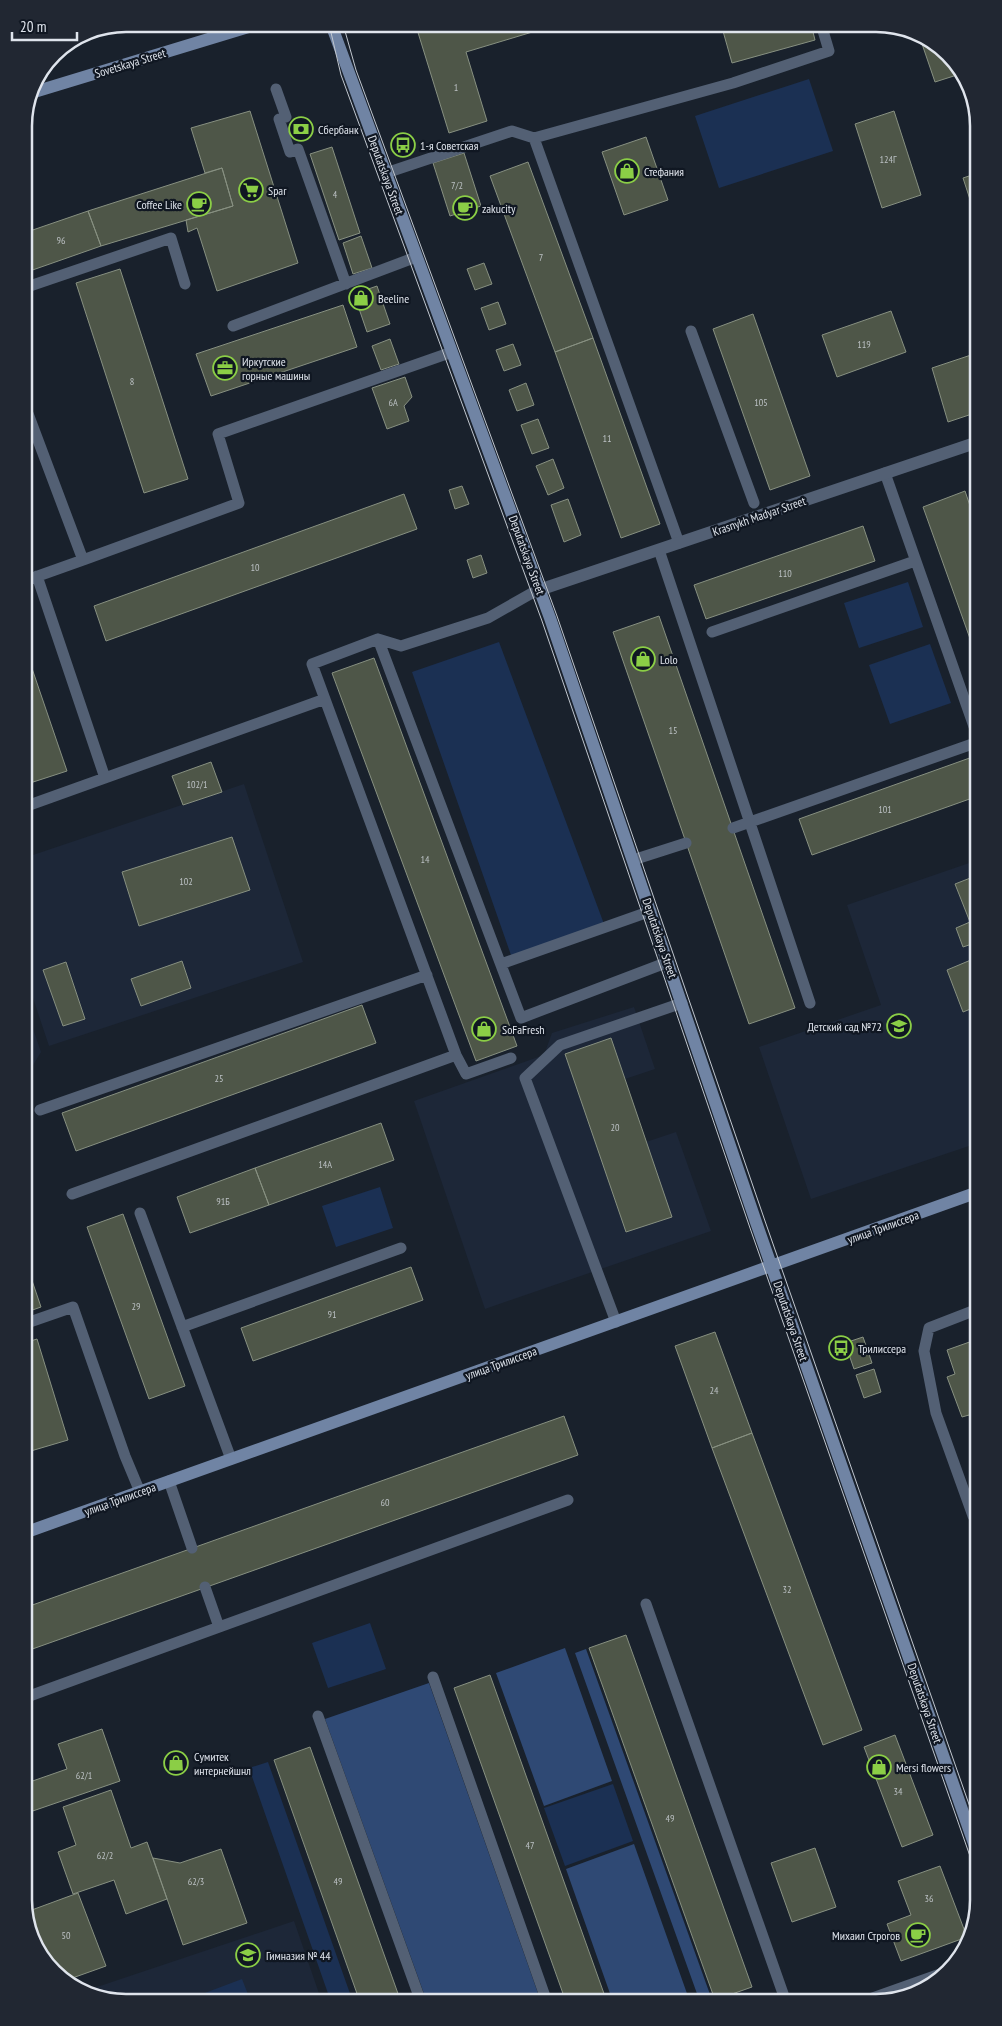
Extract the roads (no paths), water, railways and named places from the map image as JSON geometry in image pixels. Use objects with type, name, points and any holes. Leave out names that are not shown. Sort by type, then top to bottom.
[{"type":"main road","name":"Sovetskaya Street","points":[[40,90],[228,33]]},
{"type":"main road","name":"Deputatskaya Street","points":[[334,33],[539,590],[970,1832]]},
{"type":"main road","name":"улица Трилиссера","points":[[32,1530],[970,1195]]},
{"type":"street","name":"Krasnykh Madyar Street","points":[[539,590],[970,445]]},
{"type":"street","points":[[889,1993],[924,1980]]},
{"type":"lane","points":[[386,173],[512,131],[534,138],[733,82],[829,51],[824,33]]},
{"type":"lane","points":[[276,89],[286,117],[280,119],[290,152],[298,149],[346,284]]},
{"type":"lane","points":[[534,138],[680,543]]},
{"type":"lane","points":[[33,285],[171,238],[185,284]]},
{"type":"lane","points":[[233,326],[416,257]]},
{"type":"lane","points":[[691,331],[754,503]]},
{"type":"lane","points":[[33,578],[239,503],[218,434],[452,352]]},
{"type":"lane","points":[[33,427],[82,560]]},
{"type":"lane","points":[[885,474],[970,717]]},
{"type":"lane","points":[[659,550],[810,1004]]},
{"type":"lane","points":[[712,632],[915,561]]},
{"type":"lane","points":[[37,576],[105,778]]},
{"type":"lane","points":[[511,1058],[466,1074],[456,1055],[312,664],[378,639],[401,646],[488,618],[539,590]]},
{"type":"lane","points":[[378,639],[521,1018],[668,962]]},
{"type":"lane","points":[[33,804],[325,699]]},
{"type":"lane","points":[[732,828],[970,743]]},
{"type":"lane","points":[[633,860],[686,843]]},
{"type":"lane","points":[[501,964],[651,911]]},
{"type":"lane","points":[[40,1110],[427,975]]},
{"type":"lane","points":[[616,1322],[525,1078],[560,1044],[682,1003]]},
{"type":"lane","points":[[72,1194],[456,1055]]},
{"type":"lane","points":[[140,1213],[231,1459]]},
{"type":"lane","points":[[182,1327],[402,1248]]},
{"type":"lane","points":[[32,1321],[73,1307],[125,1456],[140,1492]]},
{"type":"lane","points":[[970,1312],[928,1328],[924,1351],[936,1413],[970,1508]]},
{"type":"lane","points":[[169,1481],[192,1548]]},
{"type":"lane","points":[[32,1695],[568,1500]]},
{"type":"lane","points":[[205,1588],[219,1627]]},
{"type":"lane","points":[[646,1604],[783,1994]]},
{"type":"lane","points":[[433,1677],[544,1994]]},
{"type":"lane","points":[[318,1716],[418,1993]]},
{"type":"tram line","points":[[331,33],[341,75],[542,621],[750,1228],[970,1856]]},
{"type":"tram line","points":[[346,33],[356,70],[557,616],[765,1221],[970,1807]]},
{"type":"place","name":"Сбербанк","points":[[301,129]]},
{"type":"place","name":"1-я Советская","points":[[403,145]]},
{"type":"place","name":"Стефания","points":[[627,171]]},
{"type":"place","name":"Spar","points":[[251,190]]},
{"type":"place","name":"Coffee Like","points":[[199,204]]},
{"type":"place","name":"zakucity","points":[[465,208]]},
{"type":"place","name":"Beeline","points":[[361,298]]},
{"type":"place","name":"Иркутские горные машины","points":[[225,368]]},
{"type":"place","name":"Lolo","points":[[643,659]]},
{"type":"place","name":"Детский сад №72","points":[[899,1026]]},
{"type":"place","name":"SoFaFresh","points":[[484,1029]]},
{"type":"place","name":"Трилиссера","points":[[841,1348]]},
{"type":"place","name":"Сумитек интернейшнл","points":[[176,1763]]},
{"type":"place","name":"Mersi flowers","points":[[879,1767]]},
{"type":"place","name":"Михаил Строгов","points":[[918,1935]]},
{"type":"place","name":"Гимназия № 44","points":[[248,1955]]}]
